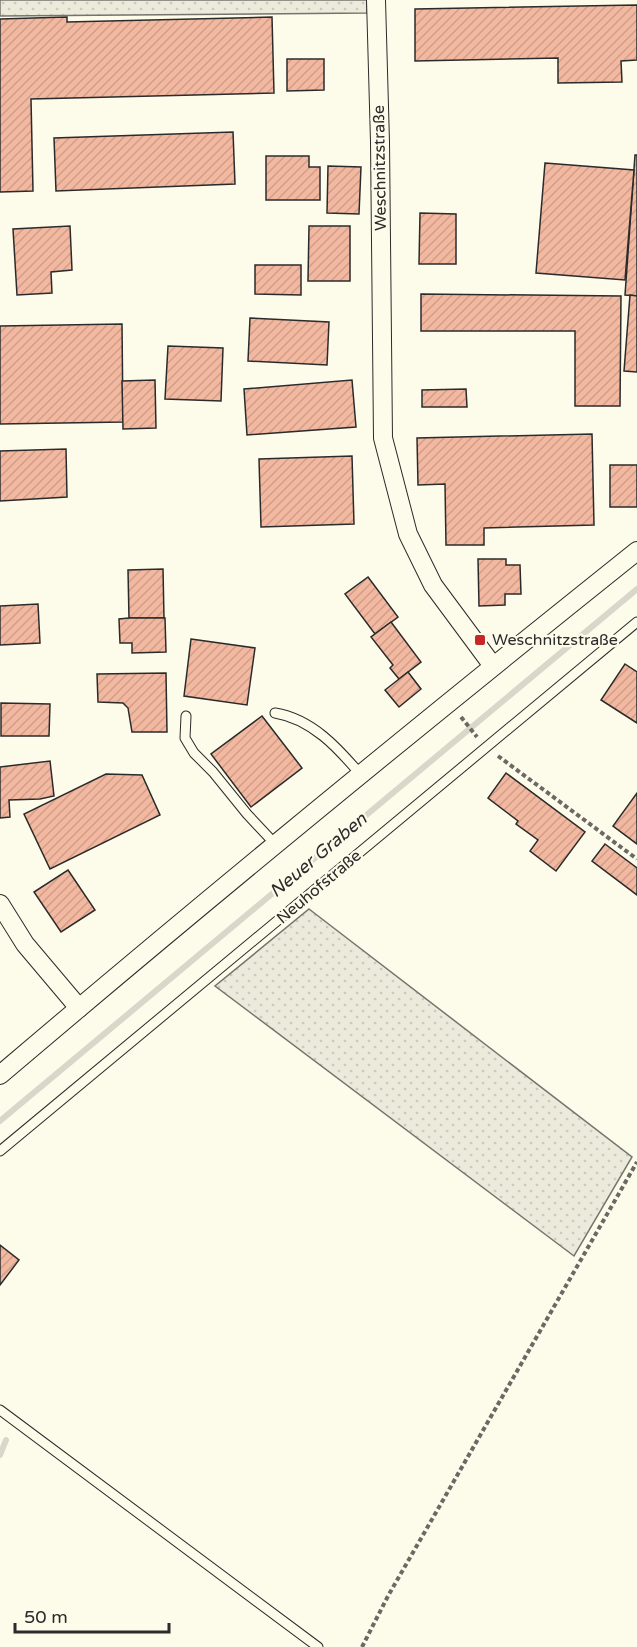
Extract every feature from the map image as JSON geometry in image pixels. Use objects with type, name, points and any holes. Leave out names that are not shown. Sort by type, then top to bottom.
[{"type":"street","name":"Weschnitzstraße","points":[[376,0],[380,142],[382,438],[408,534],[433,585],[493,666]]},
{"type":"street","points":[[0,1075],[493,666],[637,551]]},
{"type":"street","points":[[0,904],[25,944],[79,1008]]},
{"type":"lane","name":"Neuhofstraße","points":[[0,1151],[637,622]]},
{"type":"lane","points":[[275,713],[288,715],[320,732],[361,775]]},
{"type":"lane","points":[[186,716],[185,738],[194,753],[276,845]]},
{"type":"lane","points":[[1,1414],[318,1647]]},
{"type":"path","points":[[463,719],[477,737]]},
{"type":"path","points":[[486,748],[637,859]]},
{"type":"path","points":[[362,1647],[394,1585],[637,1162]]},
{"type":"shaded area","points":[[0,0],[367,0],[367,13],[0,16]]},
{"type":"shaded area","points":[[309,909],[632,1157],[574,1256],[215,986]]},
{"type":"building","points":[[637,5],[637,60],[621,61],[622,82],[558,83],[558,58],[415,61],[415,9]]},
{"type":"building","points":[[67,17],[67,22],[272,17],[274,93],[31,99],[33,191],[0,192],[0,19]]},
{"type":"building","points":[[287,59],[324,59],[324,90],[287,91]]},
{"type":"building","points":[[233,132],[235,184],[56,191],[54,138]]},
{"type":"building","points":[[635,155],[637,155],[637,296],[625,295]]},
{"type":"building","points":[[266,156],[309,156],[309,167],[320,167],[320,200],[266,200]]},
{"type":"building","points":[[545,163],[634,170],[625,280],[536,273]]},
{"type":"building","points":[[328,166],[361,167],[359,214],[327,213]]},
{"type":"building","points":[[420,213],[456,214],[456,264],[419,264]]},
{"type":"building","points":[[70,226],[72,270],[51,272],[52,293],[17,295],[13,229]]},
{"type":"building","points":[[309,226],[350,226],[350,281],[308,281]]},
{"type":"building","points":[[255,265],[301,265],[301,295],[255,294]]},
{"type":"building","points":[[421,294],[621,296],[620,406],[575,406],[575,331],[421,331]]},
{"type":"building","points":[[630,295],[637,296],[637,372],[624,371]]},
{"type":"building","points":[[250,318],[329,322],[327,365],[248,361]]},
{"type":"building","points":[[122,324],[123,422],[0,424],[0,326]]},
{"type":"building","points":[[168,346],[223,348],[221,401],[165,399]]},
{"type":"building","points":[[155,380],[156,428],[123,429],[122,381]]},
{"type":"building","points":[[352,380],[356,427],[247,435],[244,389]]},
{"type":"building","points":[[466,389],[467,407],[422,407],[422,390]]},
{"type":"building","points":[[592,434],[594,525],[484,528],[484,545],[446,545],[445,484],[418,485],[417,438]]},
{"type":"building","points":[[66,449],[67,497],[0,501],[0,451]]},
{"type":"building","points":[[352,456],[354,524],[261,527],[259,459]]},
{"type":"building","points":[[610,465],[637,465],[637,507],[610,507]]},
{"type":"building","points":[[478,559],[506,559],[506,565],[520,565],[521,594],[505,594],[505,605],[479,606]]},
{"type":"building","points":[[163,569],[164,618],[129,618],[128,570]]},
{"type":"building","points":[[368,577],[398,617],[375,634],[345,594]]},
{"type":"building","points":[[38,604],[40,643],[0,645],[0,606]]},
{"type":"building","points":[[165,618],[166,652],[132,653],[132,643],[120,643],[119,619]]},
{"type":"building","points":[[391,622],[421,662],[399,679],[390,668],[393,665],[371,637]]},
{"type":"building","points":[[191,639],[255,648],[247,705],[184,696]]},
{"type":"building","points":[[625,664],[637,672],[637,723],[601,700]]},
{"type":"building","points":[[408,672],[421,689],[399,707],[385,690]]},
{"type":"building","points":[[166,673],[167,732],[132,732],[128,708],[123,703],[98,702],[97,674]]},
{"type":"building","points":[[1,703],[50,704],[49,736],[1,736]]},
{"type":"building","points":[[262,716],[302,768],[251,807],[211,754]]},
{"type":"building","points":[[50,761],[54,796],[9,800],[10,817],[0,818],[0,767]]},
{"type":"building","points":[[506,773],[585,832],[556,871],[530,851],[538,840],[516,824],[518,821],[488,798]]},
{"type":"building","points":[[106,774],[142,775],[160,815],[50,869],[24,814]]},
{"type":"building","points":[[637,793],[637,844],[613,826]]},
{"type":"building","points":[[605,844],[637,868],[637,895],[592,861]]},
{"type":"building","points":[[68,870],[95,910],[61,932],[34,892]]},
{"type":"building","points":[[0,1245],[19,1260],[0,1285]]},
{"type":"waterway","name":"Neuer Graben","points":[[0,1121],[637,589]]},
{"type":"waterway","points":[[0,1455],[6,1440]]},
{"type":"place","name":"Weschnitzstraße","points":[[480,640]]}]
